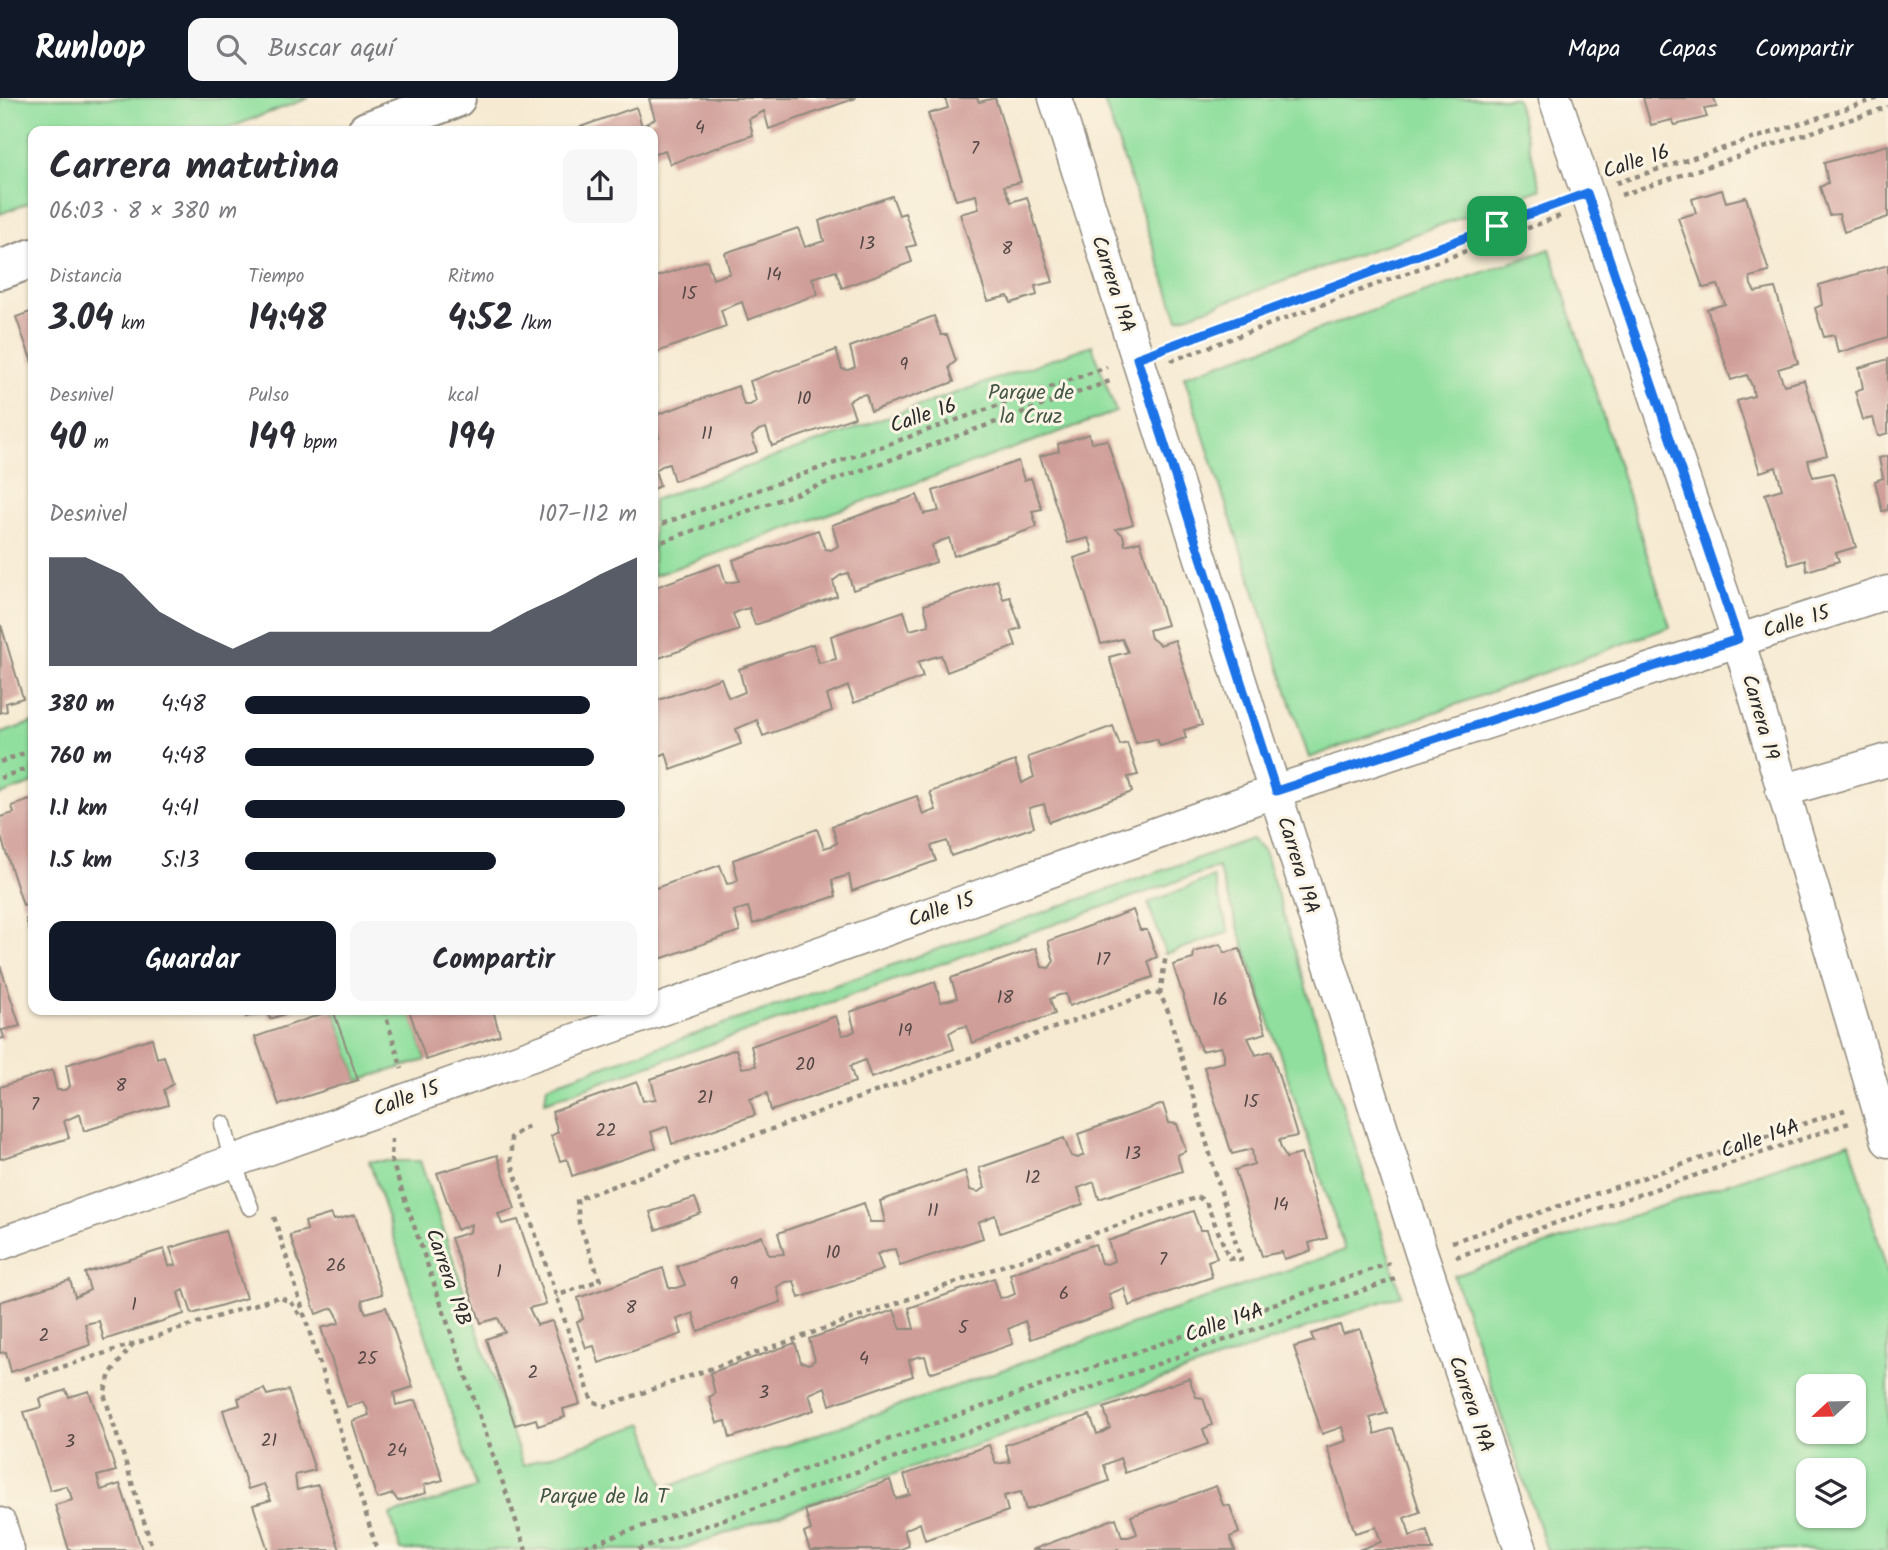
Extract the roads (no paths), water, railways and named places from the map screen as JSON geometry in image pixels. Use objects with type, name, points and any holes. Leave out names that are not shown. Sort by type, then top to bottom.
[{"type":"street","points":[[380,126],[456,98]]},
{"type":"street","name":"Carrera 19A","points":[[1055,98],[1424,1260],[1521,1550]]},
{"type":"street","name":"Carrera 19","points":[[1555,98],[1738,639],[1782,791],[1880,1101]]},
{"type":"street","points":[[0,270],[28,260]]},
{"type":"street","name":"Calle 15","points":[[658,1009],[1276,791],[1888,592]]},
{"type":"street","points":[[1782,791],[1888,760]]},
{"type":"street","name":"Calle 15","points":[[0,1244],[641,1015]]},
{"type":"street","points":[[0,1524],[8,1550]]},
{"type":"lane","points":[[223,1124],[232,1160],[250,1207]]},
{"type":"park label","name":"Parque de la Cruz","points":[[1031,404]]},
{"type":"park label","name":"Parque de la T","points":[[604,1496]]}]
